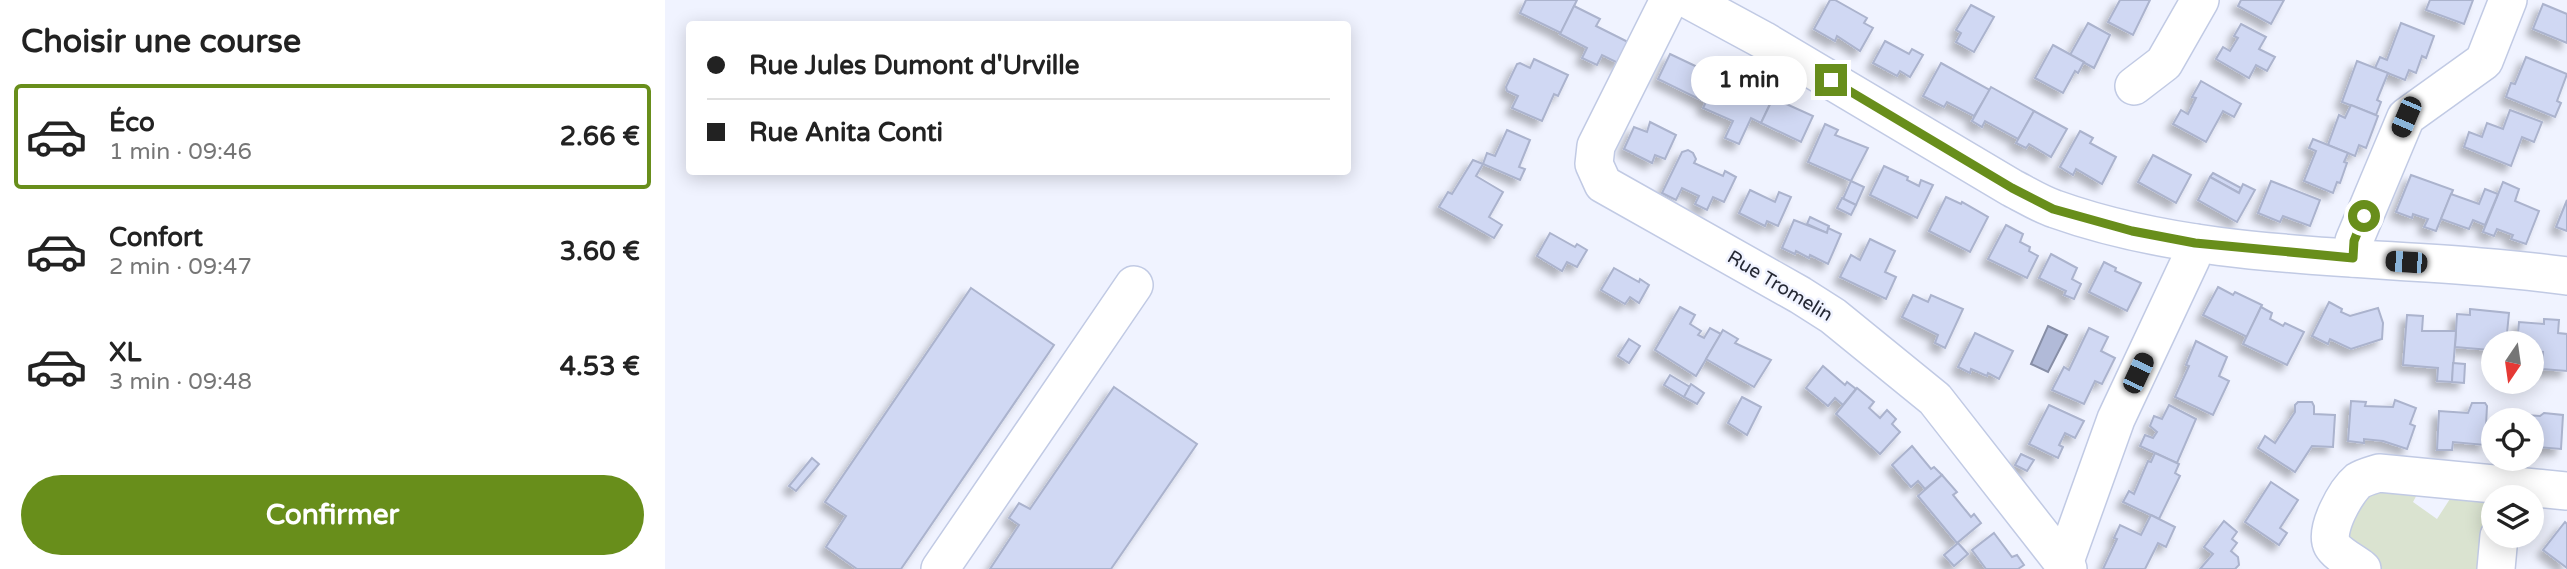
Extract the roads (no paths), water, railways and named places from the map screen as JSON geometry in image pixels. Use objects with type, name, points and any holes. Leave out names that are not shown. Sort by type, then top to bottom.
[{"type":"street","name":"Rue Tromelin","points":[[1669,0],[1596,146],[1594,164],[1603,184],[1822,309],[1935,399],[2066,566]]},
{"type":"street","points":[[1689,0],[1763,40],[2012,188],[2053,209],[2132,231],[2195,243],[2353,258],[2510,268],[2567,276]]},
{"type":"street","points":[[2134,86],[2164,63],[2200,0]]},
{"type":"street","points":[[2353,258],[2354,241],[2406,117],[2484,61],[2508,0]]},
{"type":"street","points":[[2066,566],[2116,419],[2192,259],[2195,243]]},
{"type":"street","points":[[940,569],[1134,285]]},
{"type":"street","points":[[2362,569],[2333,546],[2329,534],[2332,523],[2350,491],[2359,481],[2379,473],[2481,488]]},
{"type":"street","points":[[2544,491],[2567,491]]},
{"type":"street","points":[[2496,569],[2498,548]]},
{"type":"water","points":[[2048,326],[2067,335],[2048,372],[2031,364]]}]
